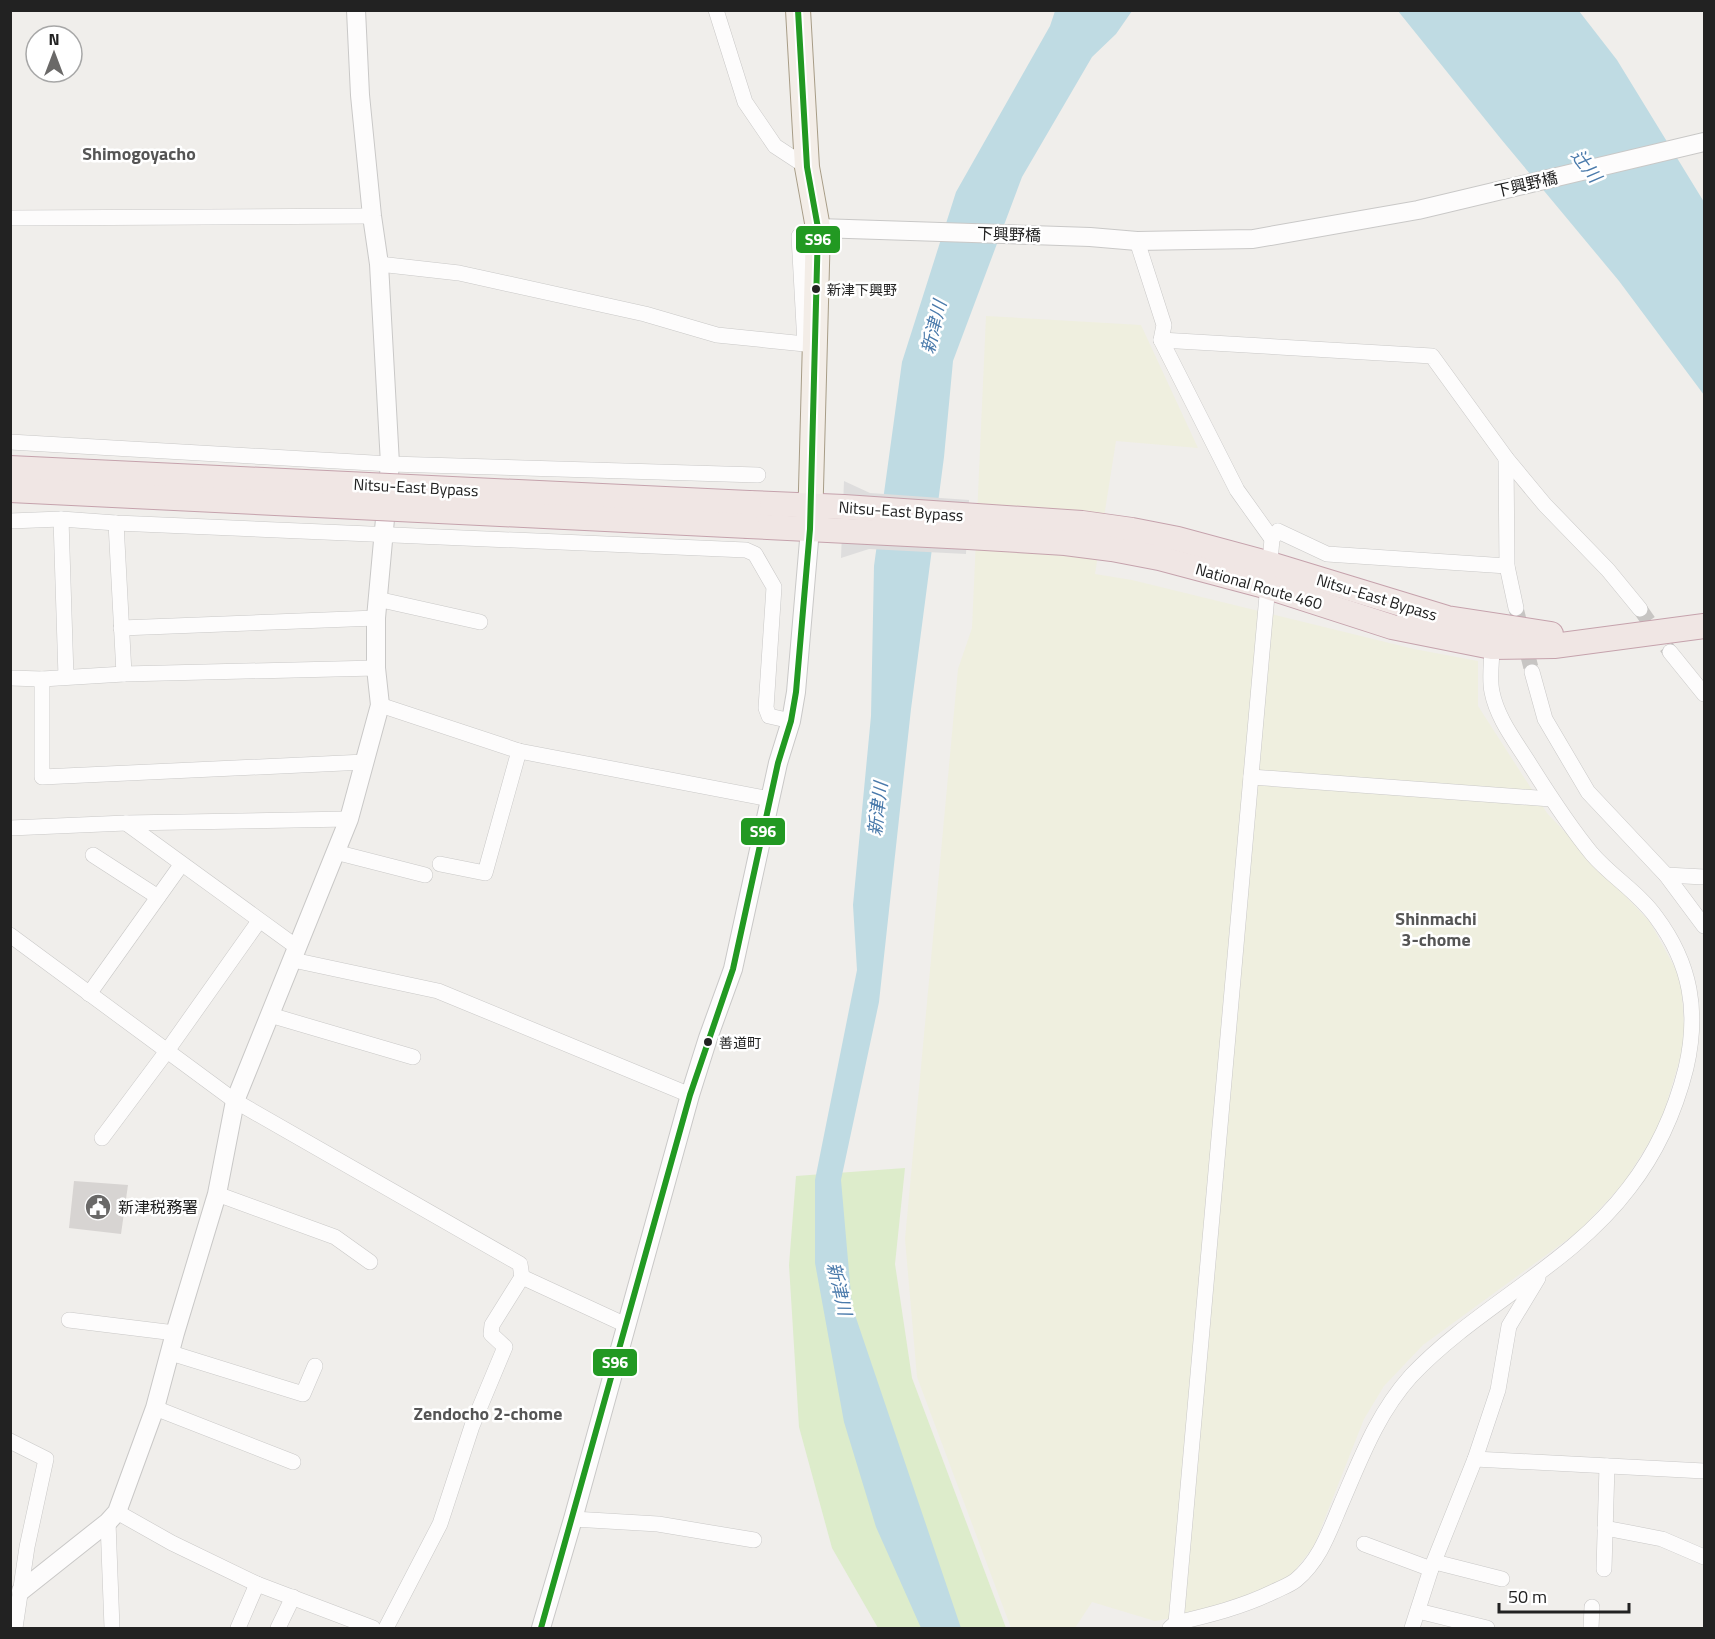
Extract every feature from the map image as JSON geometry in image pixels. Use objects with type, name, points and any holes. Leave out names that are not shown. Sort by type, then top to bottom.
[{"type":"highway","name":"Nitsu-East Bypass","points":[[10,468],[749,515]]},
{"type":"highway","name":"Nitsu-East Bypass","points":[[10,490],[810,517]]},
{"type":"highway","name":"National Route 460","points":[[810,517],[968,526],[1269,575],[1392,627],[1492,647],[1554,646],[1704,626]]},
{"type":"highway","name":"Nitsu-East Bypass","points":[[1269,575],[1447,618],[1491,626],[1598,639]]},
{"type":"main road","points":[[798,10],[807,167],[818,233],[810,517]]},
{"type":"street","points":[[112,1629],[112,1517],[154,1408],[171,1353],[216,1194],[235,1101],[349,819],[380,705],[376,668],[376,618],[390,464],[379,264],[360,95],[356,10]]},
{"type":"street","points":[[716,10],[745,102],[775,146],[807,167]]},
{"type":"street","name":"下興野橋","points":[[818,233],[927,231],[1137,241],[1253,238],[1418,210],[1704,142]]},
{"type":"street","points":[[10,218],[372,216]]},
{"type":"street","points":[[379,264],[459,273],[645,314],[717,335],[805,344],[799,236],[818,233]]},
{"type":"street","points":[[1137,241],[1164,325],[1161,340],[1237,490],[1272,539]]},
{"type":"street","points":[[1161,340],[1431,356],[1506,458],[1545,505],[1608,570],[1640,609]]},
{"type":"street","points":[[10,442],[390,464],[758,475]]},
{"type":"street","points":[[1506,458],[1507,566],[1516,608]]},
{"type":"street","points":[[541,1629],[690,1095],[733,969],[778,763],[791,721],[796,692],[810,517]]},
{"type":"street","points":[[10,521],[62,519],[746,550],[754,554],[774,587],[766,708],[769,716],[791,721]]},
{"type":"street","points":[[62,519],[66,676]]},
{"type":"street","points":[[116,523],[124,674]]},
{"type":"street","points":[[1492,647],[1492,690],[1502,721],[1551,799],[1593,855],[1656,916],[1683,963],[1691,995],[1693,1021],[1692,1043],[1680,1090],[1666,1129],[1656,1147],[1626,1192],[1596,1224],[1543,1270],[1432,1354],[1394,1395],[1376,1424],[1320,1555],[1294,1582],[1232,1609],[1173,1626],[1272,539],[1278,531],[1327,554],[1507,566]]},
{"type":"street","points":[[377,599],[480,622]]},
{"type":"street","points":[[121,628],[376,618]]},
{"type":"street","points":[[1670,652],[1704,694]]},
{"type":"street","points":[[10,678],[42,679],[124,674],[376,668]]},
{"type":"street","points":[[1532,672],[1545,719],[1588,792],[1666,876],[1704,926]]},
{"type":"street","points":[[42,679],[42,777],[365,762]]},
{"type":"street","points":[[380,705],[519,751],[770,799]]},
{"type":"street","points":[[440,864],[485,873],[519,751]]},
{"type":"street","points":[[1251,777],[1551,799]]},
{"type":"street","points":[[10,828],[126,823],[349,819]]},
{"type":"street","points":[[126,823],[259,921],[295,954],[438,991],[690,1095]]},
{"type":"street","points":[[335,852],[425,875]]},
{"type":"street","points":[[93,855],[158,897]]},
{"type":"street","points":[[89,994],[181,864]]},
{"type":"street","points":[[1666,876],[1704,877]]},
{"type":"street","points":[[102,1138],[259,921]]},
{"type":"street","points":[[10,935],[235,1101],[520,1264],[522,1276],[492,1324],[491,1334],[505,1347],[472,1426],[440,1524],[386,1629]]},
{"type":"street","points":[[270,1016],[413,1057]]},
{"type":"street","points":[[216,1194],[284,1216],[335,1237],[370,1262]]},
{"type":"street","points":[[1412,1629],[1498,1390],[1509,1326],[1543,1270]]},
{"type":"street","points":[[522,1276],[627,1325]]},
{"type":"street","points":[[69,1320],[175,1333]]},
{"type":"street","points":[[171,1353],[303,1394],[315,1366]]},
{"type":"street","points":[[154,1408],[293,1462]]},
{"type":"street","points":[[10,1441],[46,1459],[16,1588],[15,1629]]},
{"type":"street","points":[[1475,1459],[1704,1471]]},
{"type":"street","points":[[1604,1569],[1608,1466]]},
{"type":"street","points":[[112,1517],[257,1584],[373,1629]]},
{"type":"street","points":[[16,1588],[112,1517]]},
{"type":"street","points":[[573,1519],[658,1524],[754,1540]]},
{"type":"street","points":[[1605,1528],[1662,1539],[1704,1557]]},
{"type":"street","points":[[1364,1544],[1433,1566],[1502,1579]]},
{"type":"street","points":[[238,1629],[257,1584]]},
{"type":"street","points":[[278,1629],[293,1597]]},
{"type":"street","points":[[1591,1629],[1592,1607]]},
{"type":"street","points":[[1418,1611],[1487,1628]]},
{"type":"green space","points":[[986,316],[1141,325],[1198,448],[1116,441],[1095,574],[1132,580],[1414,649],[1478,661],[1478,706],[1547,813],[1650,922],[1681,979],[1685,1042],[1660,1125],[1623,1184],[1579,1231],[1423,1345],[1384,1386],[1364,1419],[1314,1546],[1289,1578],[1202,1613],[1155,1621],[1092,1602],[1075,1628],[1011,1628],[917,1377],[905,1239],[958,669],[972,628]]},
{"type":"green space","points":[[905,1168],[895,1264],[912,1378],[1006,1628],[878,1628],[832,1548],[799,1427],[789,1265],[796,1176]]},
{"type":"water","name":"新津川","points":[[1055,11],[1132,11],[1116,34],[1092,57],[1022,177],[953,361],[944,457],[911,709],[879,1002],[841,1180],[852,1306],[961,1628],[921,1628],[876,1527],[844,1422],[815,1263],[815,1180],[857,970],[853,905],[871,716],[874,566],[902,362],[956,192],[1050,26]]},
{"type":"water","name":"辻川","points":[[1398,11],[1579,11],[1617,60],[1704,202],[1704,395],[1619,281]]},
{"type":"pier","points":[[844,481],[870,493],[969,500],[966,554],[869,549],[841,558]]},
{"type":"building","name":"新津税務署","points":[[74,1181],[128,1185],[121,1234],[69,1228]]},
{"type":"tunnel","points":[[1516,608],[1532,672]]},
{"type":"tunnel","points":[[1640,609],[1670,652]]},
{"type":"transit line","name":"S96","points":[[541,1628],[690,1095],[733,969],[778,763],[791,721],[796,692],[810,529],[818,228],[807,167],[798,10]]},
{"type":"place","name":"新津下興野","points":[[816,289]]},
{"type":"place","name":"善道町","points":[[708,1042]]},
{"type":"place","name":"新津税務署","points":[[98,1207]]},
{"type":"district","name":"Shimogoyacho","points":[[139,154]]},
{"type":"district","name":"Shinmachi 3-chome","points":[[1436,929]]},
{"type":"district","name":"Zendocho 2-chome","points":[[488,1414]]}]
